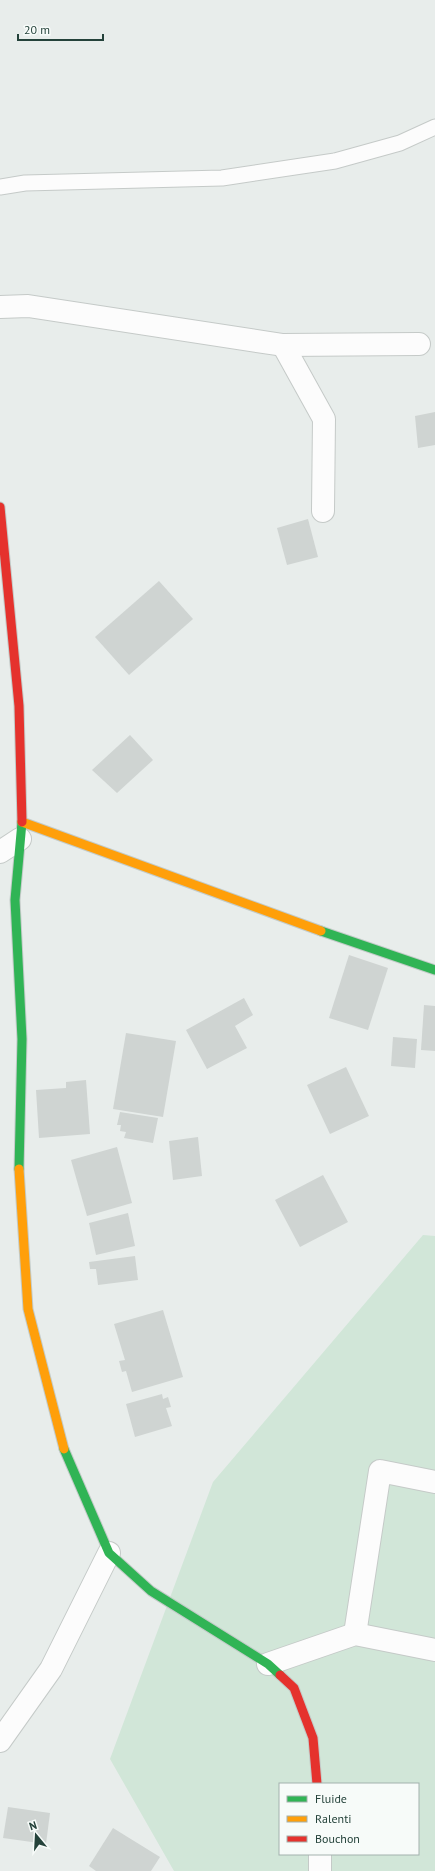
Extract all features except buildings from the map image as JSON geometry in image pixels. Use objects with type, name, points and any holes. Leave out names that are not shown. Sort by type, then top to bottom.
[{"type":"street","points":[[0,307],[28,306],[283,345],[419,344]]},
{"type":"street","points":[[283,345],[324,419],[323,511]]},
{"type":"street","points":[[0,507],[19,706],[21,830],[15,900],[22,1039],[19,1179],[28,1309],[61,1442],[109,1553],[151,1591],[268,1664],[294,1688],[313,1738],[317,1783]]},
{"type":"street","points":[[0,852],[21,830]]},
{"type":"street","points":[[21,830],[435,970]]},
{"type":"street","points":[[355,1634],[380,1471],[435,1482]]},
{"type":"street","points":[[0,1741],[51,1669],[109,1553]]},
{"type":"street","points":[[268,1664],[355,1634],[435,1650]]},
{"type":"street","points":[[320,1855],[320,1871]]},
{"type":"lane","points":[[0,187],[25,183],[222,178],[335,161],[400,143],[435,127]]},
{"type":"green space","points":[[423,1235],[435,1236],[435,1871],[174,1871],[110,1759],[213,1482]]},
{"type":"traffic: fast","points":[[19,1169],[22,1039],[15,900],[22,822]]},
{"type":"traffic: fast","points":[[321,931],[435,970]]},
{"type":"traffic: fast","points":[[64,1449],[109,1553],[151,1591],[268,1664],[280,1675]]},
{"type":"traffic: slow","points":[[22,822],[321,931]]},
{"type":"traffic: slow","points":[[19,1169],[28,1309],[64,1449]]},
{"type":"traffic: jam","points":[[0,507],[19,706],[22,822]]},
{"type":"traffic: jam","points":[[280,1675],[294,1688],[313,1738],[317,1783]]}]
